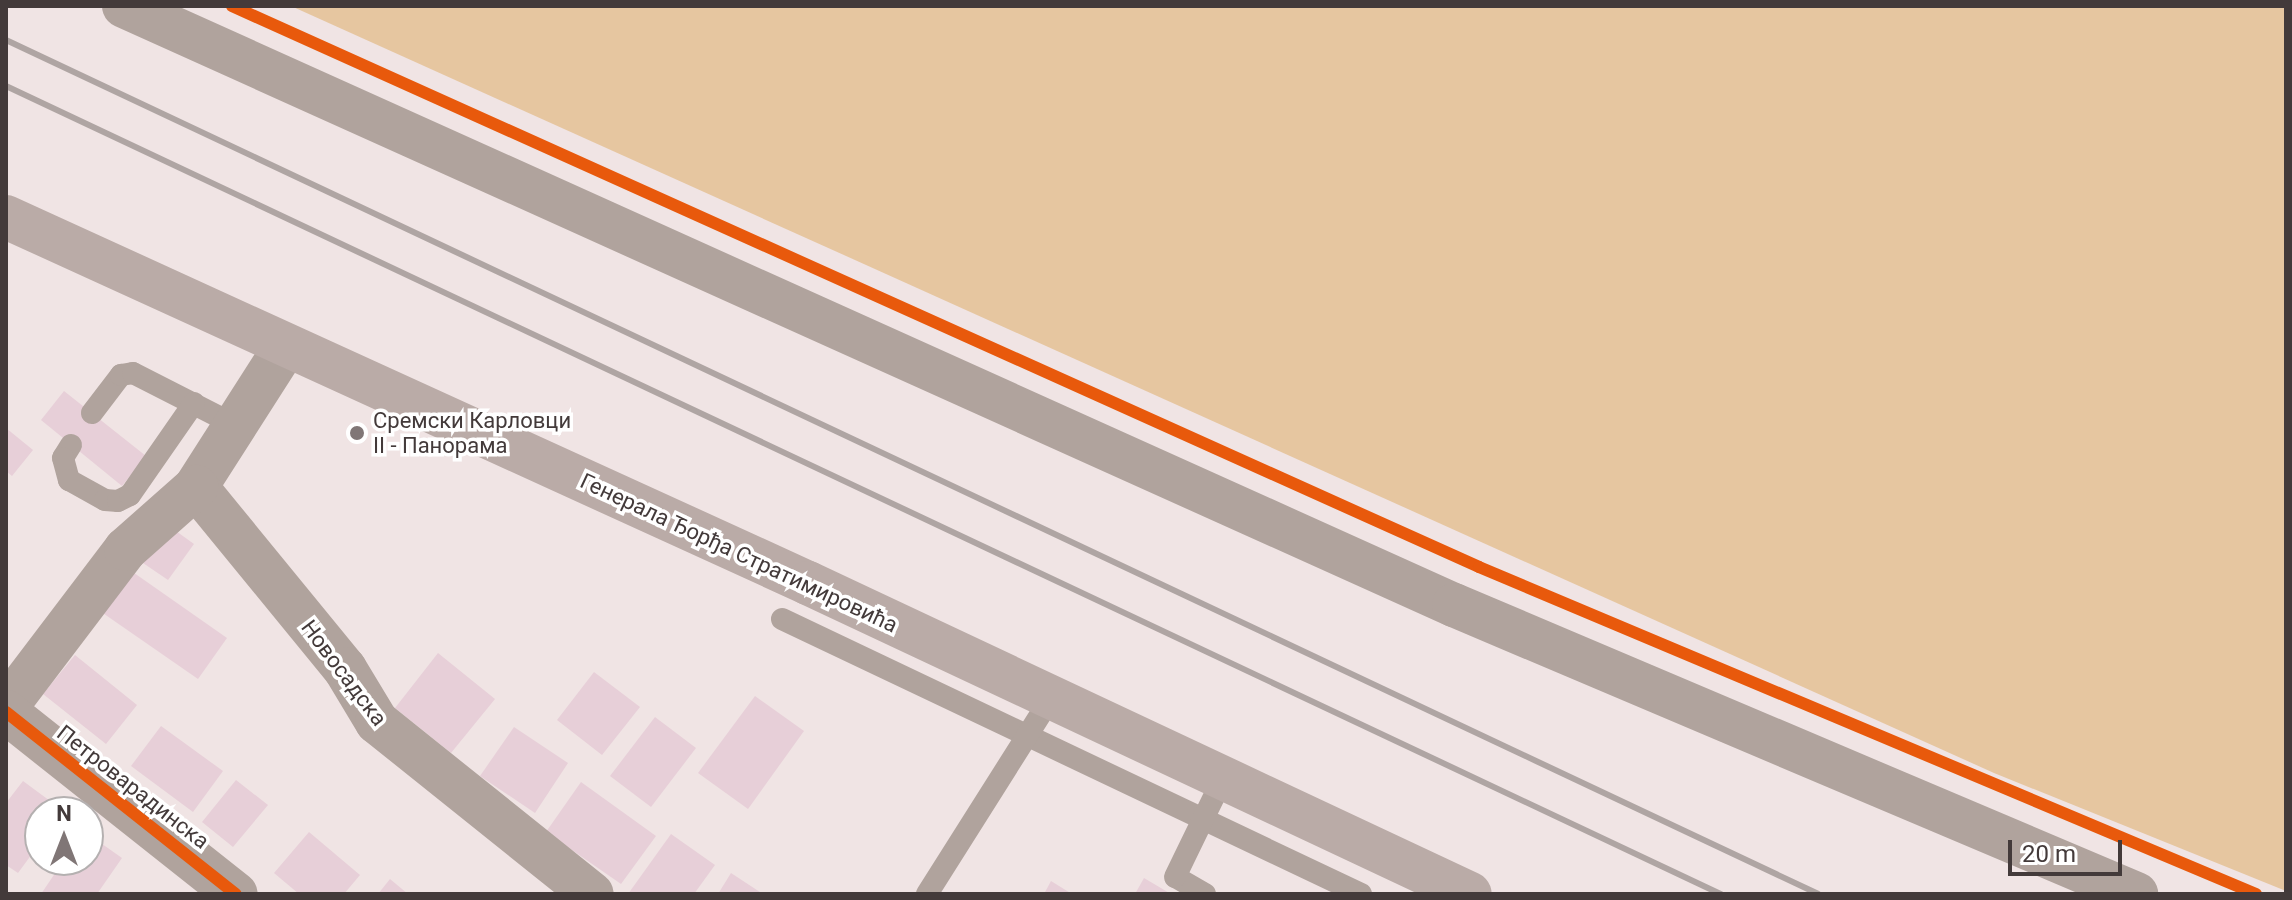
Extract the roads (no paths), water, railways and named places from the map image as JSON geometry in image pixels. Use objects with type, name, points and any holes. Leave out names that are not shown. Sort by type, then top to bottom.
[{"type":"main road","name":"Генерала Ђорђа Стратимировића","points":[[6,217],[1051,698],[1214,797],[1416,882],[1470,894]]},
{"type":"street","points":[[124,6],[1454,605],[2136,894]]},
{"type":"street","points":[[6,709],[126,549],[196,487],[286,346]]},
{"type":"street","name":"Новосадска","points":[[196,487],[345,669],[377,722],[592,894]]},
{"type":"street","name":"Петроварадинска","points":[[6,709],[236,894]]},
{"type":"lane","points":[[92,413],[121,375],[133,373],[235,425]]},
{"type":"lane","points":[[71,445],[63,458],[69,480],[105,500],[118,501],[130,495],[194,403]]},
{"type":"lane","points":[[782,619],[1030,735],[1214,797],[1361,894]]},
{"type":"lane","points":[[927,894],[1051,698]]},
{"type":"lane","points":[[1205,894],[1175,877],[1214,797]]},
{"type":"railway","points":[[6,40],[1818,894]]},
{"type":"railway","points":[[6,86],[1721,894]]},
{"type":"place","name":"Сремски Карловци II - Панорама","points":[[357,433]]}]
